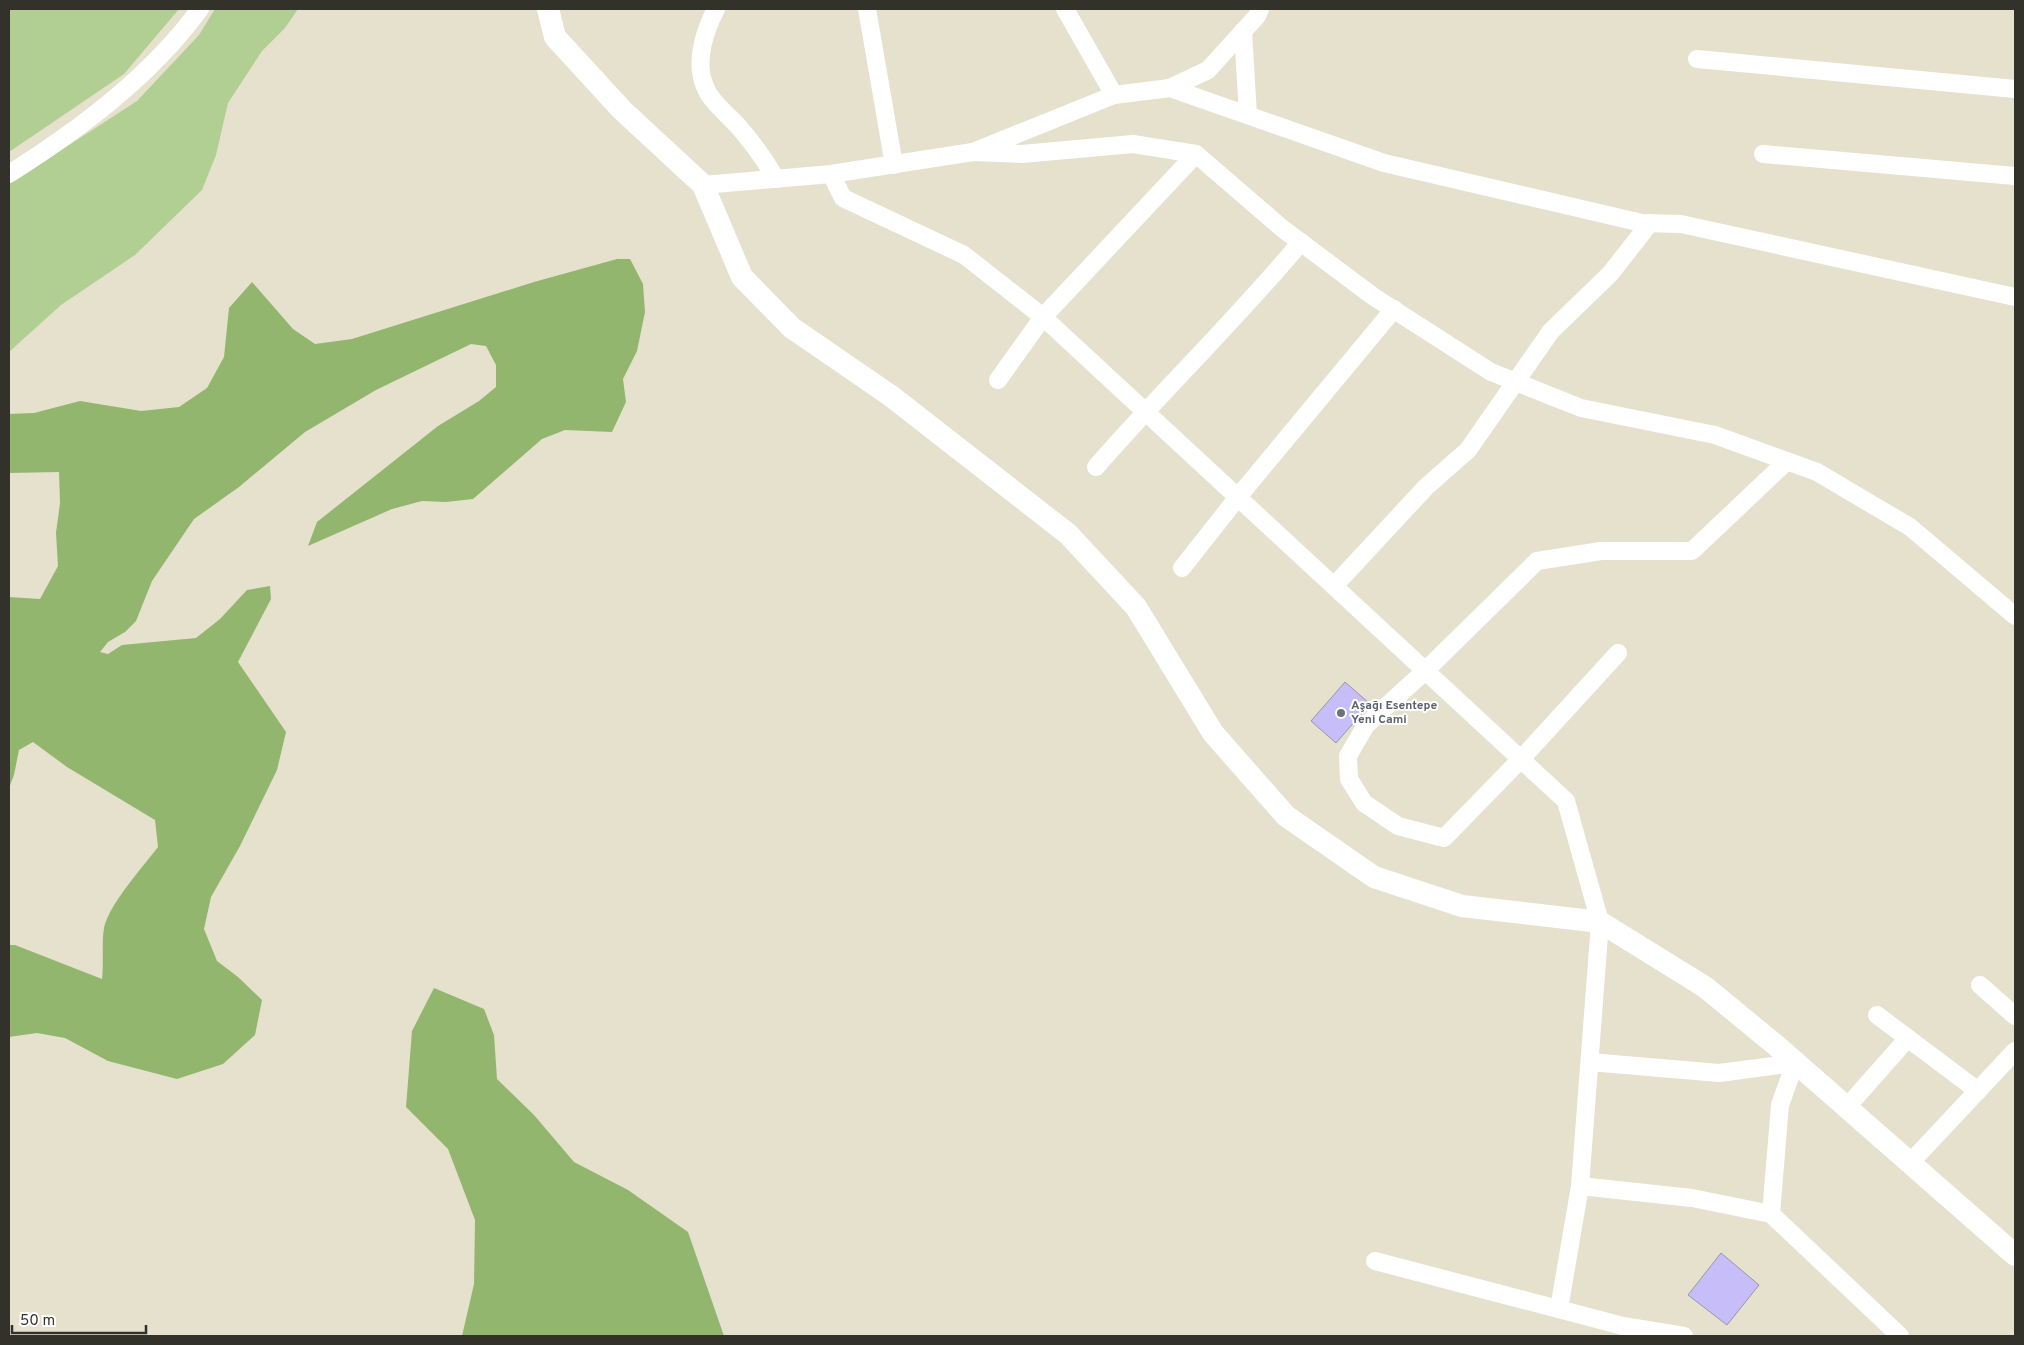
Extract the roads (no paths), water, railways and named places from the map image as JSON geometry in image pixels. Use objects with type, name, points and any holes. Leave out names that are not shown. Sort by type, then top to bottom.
[{"type":"main road","points":[[548,9],[556,36],[622,110],[703,185],[742,277],[792,328],[891,396],[1068,534],[1136,607],[1212,733],[1286,816],[1374,877],[1462,906],[1600,922],[1705,987],[2015,1255]]},
{"type":"street","points":[[9,174],[124,92],[160,56],[200,9]]},
{"type":"street","points":[[716,9],[703,42],[701,68],[704,84],[717,104],[762,154],[776,179]]},
{"type":"street","points":[[867,9],[894,165]]},
{"type":"street","points":[[1065,9],[1114,95]]},
{"type":"street","points":[[973,152],[1114,95],[1170,88],[1208,70],[1243,32],[1256,11]]},
{"type":"street","points":[[1243,32],[1248,115]]},
{"type":"street","points":[[1697,59],[2015,89]]},
{"type":"street","points":[[1170,88],[1384,163],[1650,223],[1681,224],[2015,297]]},
{"type":"street","points":[[703,185],[831,174],[973,152],[1022,154],[1133,144],[1196,154],[1301,242],[1394,309],[1491,372],[1581,408],[1714,435],[1817,472],[1910,527],[2015,616]]},
{"type":"street","points":[[998,380],[1043,317],[1196,154]]},
{"type":"street","points":[[1763,154],[2015,176]]},
{"type":"street","points":[[831,174],[843,198],[964,255],[1043,317],[1566,801],[1600,922],[1580,1186],[1559,1309]]},
{"type":"street","points":[[1334,586],[1426,487],[1468,450],[1551,330],[1610,274],[1650,223]]},
{"type":"street","points":[[1096,467],[1145,411],[1260,292],[1301,242]]},
{"type":"street","points":[[1182,568],[1238,497],[1394,309]]},
{"type":"street","points":[[1618,653],[1521,759],[1444,838],[1398,826],[1364,803],[1349,779],[1348,756],[1366,725],[1425,671],[1537,561],[1601,551],[1692,551],[1787,462]]},
{"type":"street","points":[[1980,985],[2015,1016]]},
{"type":"street","points":[[1877,1015],[1978,1091]]},
{"type":"street","points":[[1846,1108],[1908,1038]]},
{"type":"street","points":[[1910,1163],[2015,1051]]},
{"type":"street","points":[[1590,1062],[1719,1073],[1795,1064],[1780,1105],[1771,1214]]},
{"type":"street","points":[[1580,1186],[1692,1198],[1771,1214],[1900,1336]]},
{"type":"street","points":[[1375,1261],[1623,1326],[1684,1336]]},
{"type":"place","name":"Aşağı Esentepe Yeni Cami","points":[[1341,713]]}]
